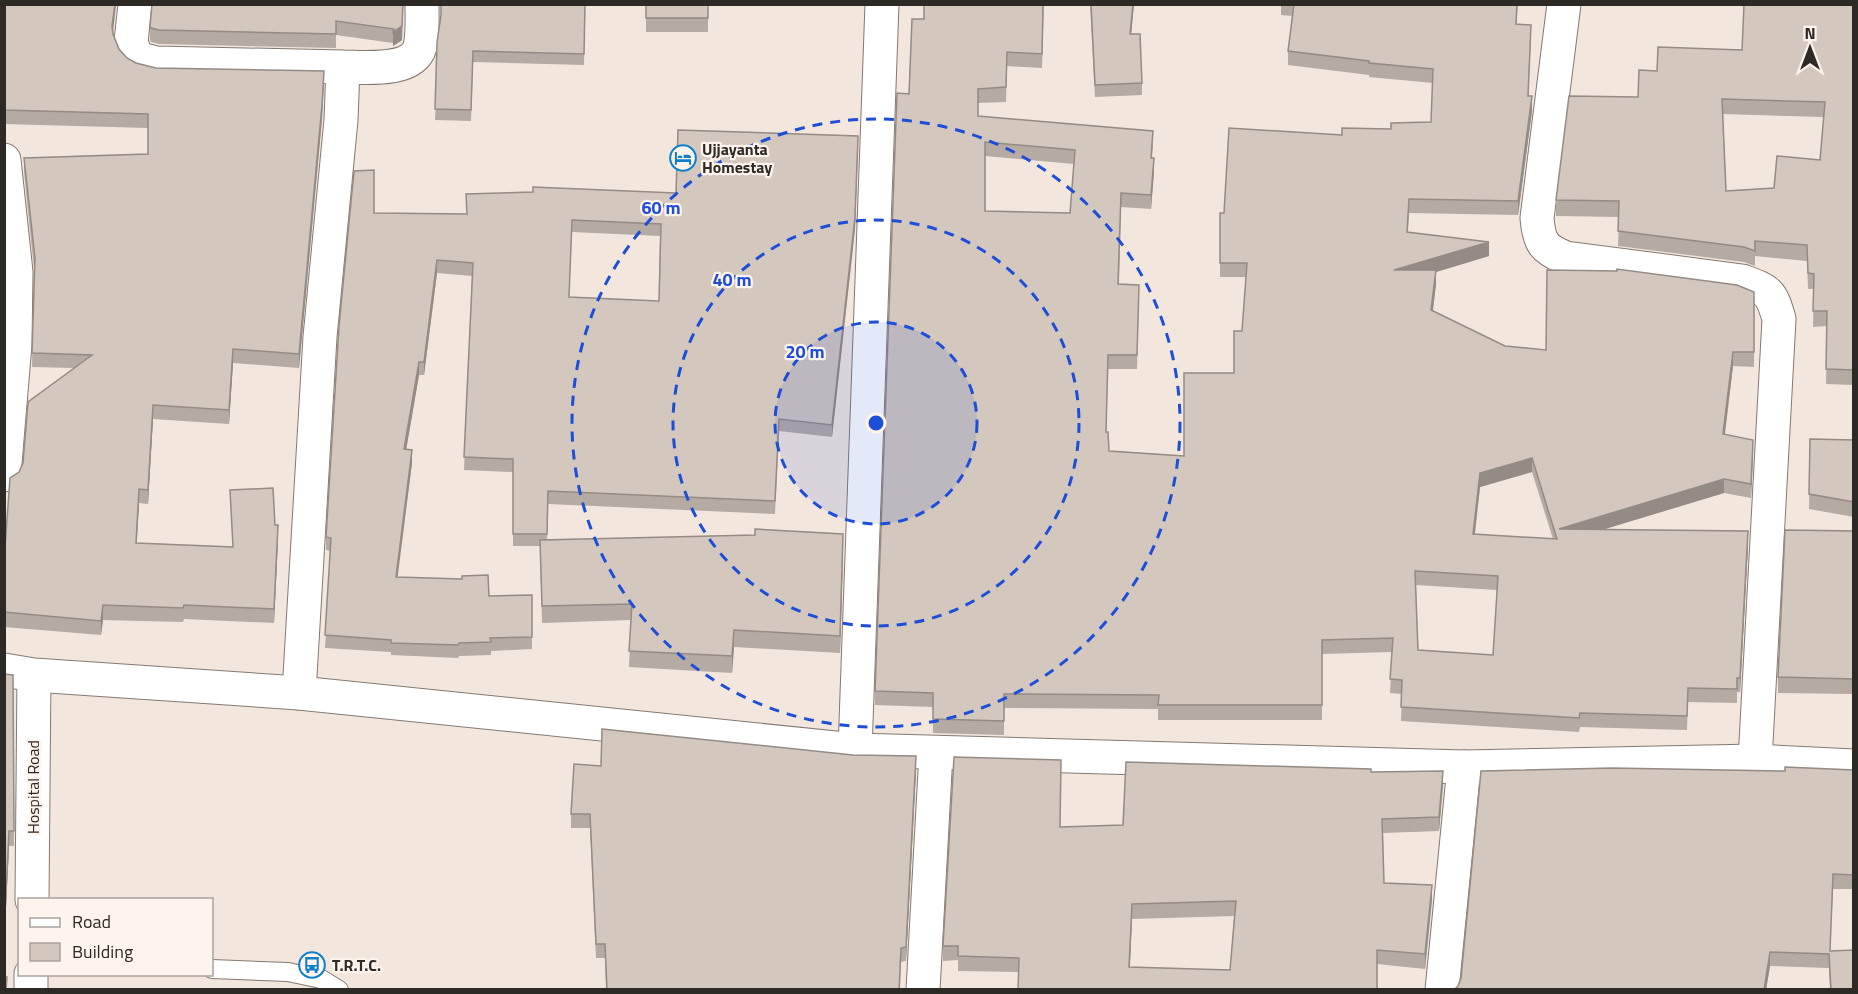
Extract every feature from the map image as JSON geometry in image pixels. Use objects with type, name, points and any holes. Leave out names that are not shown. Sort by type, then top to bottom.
[{"type":"street","points":[[135,4],[131,42],[136,56],[144,60],[156,63],[343,67],[393,66],[406,64],[415,57],[420,47],[422,4]]},
{"type":"street","points":[[855,750],[882,4]]},
{"type":"street","points":[[1564,4],[1537,218],[1538,234],[1544,245],[1551,252],[1566,258],[1742,281],[1759,287],[1773,297],[1779,319],[1755,760]]},
{"type":"street","points":[[299,693],[320,337],[341,120],[343,67]]},
{"type":"street","points":[[4,160],[16,272],[15,344],[4,475]]},
{"type":"street","points":[[19,672],[299,693],[855,750],[1464,767],[1755,760],[1854,766]]},
{"type":"street","name":"Hospital Road","points":[[19,672],[32,898]]},
{"type":"street","points":[[923,990],[936,753]]},
{"type":"street","points":[[1442,990],[1464,767]]},
{"type":"lane","points":[[213,969],[288,972],[321,979],[339,990]]},
{"type":"building","points":[[4,4],[115,4],[112,26],[119,49],[127,58],[136,63],[156,68],[324,71],[299,354],[233,349],[229,410],[153,405],[148,490],[139,489],[136,543],[233,547],[230,490],[273,488],[275,525],[278,525],[274,609],[184,605],[183,608],[103,605],[101,621],[4,612],[4,561],[10,478],[19,472],[23,463],[28,402],[92,355],[32,353],[35,258],[24,158],[148,154],[148,114],[4,110]]},
{"type":"building","points":[[152,4],[403,4],[402,26],[393,32],[394,29],[336,21],[336,34],[159,30],[150,26]]},
{"type":"building","points":[[441,4],[585,4],[584,54],[473,51],[471,110],[435,109],[437,42]]},
{"type":"building","points":[[646,4],[708,4],[708,18],[646,18]]},
{"type":"building","points":[[924,4],[1043,4],[1042,54],[1007,52],[1006,87],[978,89],[978,116],[1153,131],[1151,158],[1154,158],[1151,195],[1121,193],[1118,284],[1139,285],[1137,355],[1108,355],[1106,432],[1108,432],[1109,451],[1184,456],[1184,373],[1234,373],[1234,331],[1242,331],[1247,263],[1220,263],[1220,213],[1224,213],[1229,128],[1342,135],[1342,128],[1391,129],[1391,123],[1431,122],[1433,69],[1369,63],[1369,61],[1288,51],[1294,4],[1517,4],[1516,24],[1531,25],[1528,96],[1532,96],[1518,201],[1409,199],[1407,232],[1489,242],[1394,270],[1436,270],[1431,310],[1505,346],[1546,350],[1547,270],[1617,271],[1617,269],[1737,285],[1754,292],[1754,352],[1733,352],[1723,434],[1753,440],[1751,484],[1724,479],[1559,529],[1748,531],[1740,678],[1737,678],[1737,689],[1688,688],[1687,716],[1580,713],[1579,718],[1401,707],[1402,680],[1390,679],[1393,638],[1322,640],[1322,705],[1158,705],[1159,695],[1004,694],[1004,721],[933,719],[933,693],[875,691],[897,93],[909,94],[912,19],[924,19]],"holes":[[[985,142],[1075,150],[1070,213],[985,211]],[[1532,458],[1557,539],[1473,534],[1480,473]],[[1415,571],[1498,576],[1493,655],[1418,650]]]},
{"type":"building","points":[[1091,4],[1133,4],[1130,34],[1140,34],[1142,83],[1095,85]]},
{"type":"building","points":[[1744,4],[1854,4],[1854,370],[1826,369],[1827,311],[1813,311],[1814,274],[1808,273],[1807,245],[1755,241],[1755,251],[1744,247],[1618,231],[1619,201],[1556,200],[1569,96],[1638,97],[1639,70],[1657,71],[1658,47],[1742,50]],"holes":[[[1722,99],[1825,102],[1820,160],[1777,156],[1774,188],[1726,191]]]},
{"type":"building","points":[[678,130],[858,136],[855,217],[832,425],[779,419],[775,501],[548,491],[547,534],[513,534],[513,459],[464,457],[473,263],[437,260],[424,362],[419,362],[404,449],[412,450],[396,577],[462,579],[462,576],[488,575],[489,596],[532,595],[532,637],[490,638],[491,642],[459,643],[458,645],[391,643],[391,640],[325,635],[331,538],[326,537],[339,326],[354,171],[374,170],[374,213],[467,214],[466,194],[533,192],[533,187],[676,193]],"holes":[[[572,220],[661,224],[659,301],[569,297]]]},
{"type":"building","points":[[1810,439],[1854,440],[1854,502],[1809,494]]},
{"type":"building","points":[[755,529],[843,534],[840,636],[734,630],[732,656],[629,651],[632,604],[542,606],[540,540],[755,535]]},
{"type":"building","points":[[1785,530],[1854,531],[1854,679],[1778,677]]},
{"type":"building","points":[[4,674],[13,675],[14,831],[9,831],[4,933]]},
{"type":"building","points":[[602,729],[853,755],[916,756],[906,947],[901,948],[899,990],[607,990],[605,944],[596,944],[590,814],[571,814],[574,764],[601,766]]},
{"type":"building","points":[[954,757],[1061,760],[1060,827],[1123,825],[1126,762],[1371,769],[1371,772],[1443,771],[1439,817],[1382,819],[1384,883],[1432,885],[1425,954],[1377,950],[1377,990],[1018,990],[1019,958],[958,956],[958,946],[943,946]],"holes":[[[1236,901],[1230,970],[1129,967],[1132,904]]]},
{"type":"building","points":[[1785,767],[1854,770],[1854,875],[1833,874],[1830,951],[1854,950],[1854,990],[1831,990],[1829,954],[1770,952],[1764,990],[1454,990],[1461,978],[1481,771],[1612,768],[1785,771]]},
{"type":"building","points":[[4,977],[7,977],[6,990],[4,990]]},
{"type":"place","name":"Ujjayanta Homestay","points":[[683,158]]},
{"type":"place","name":"T.R.T.C.","points":[[312,965]]}]
